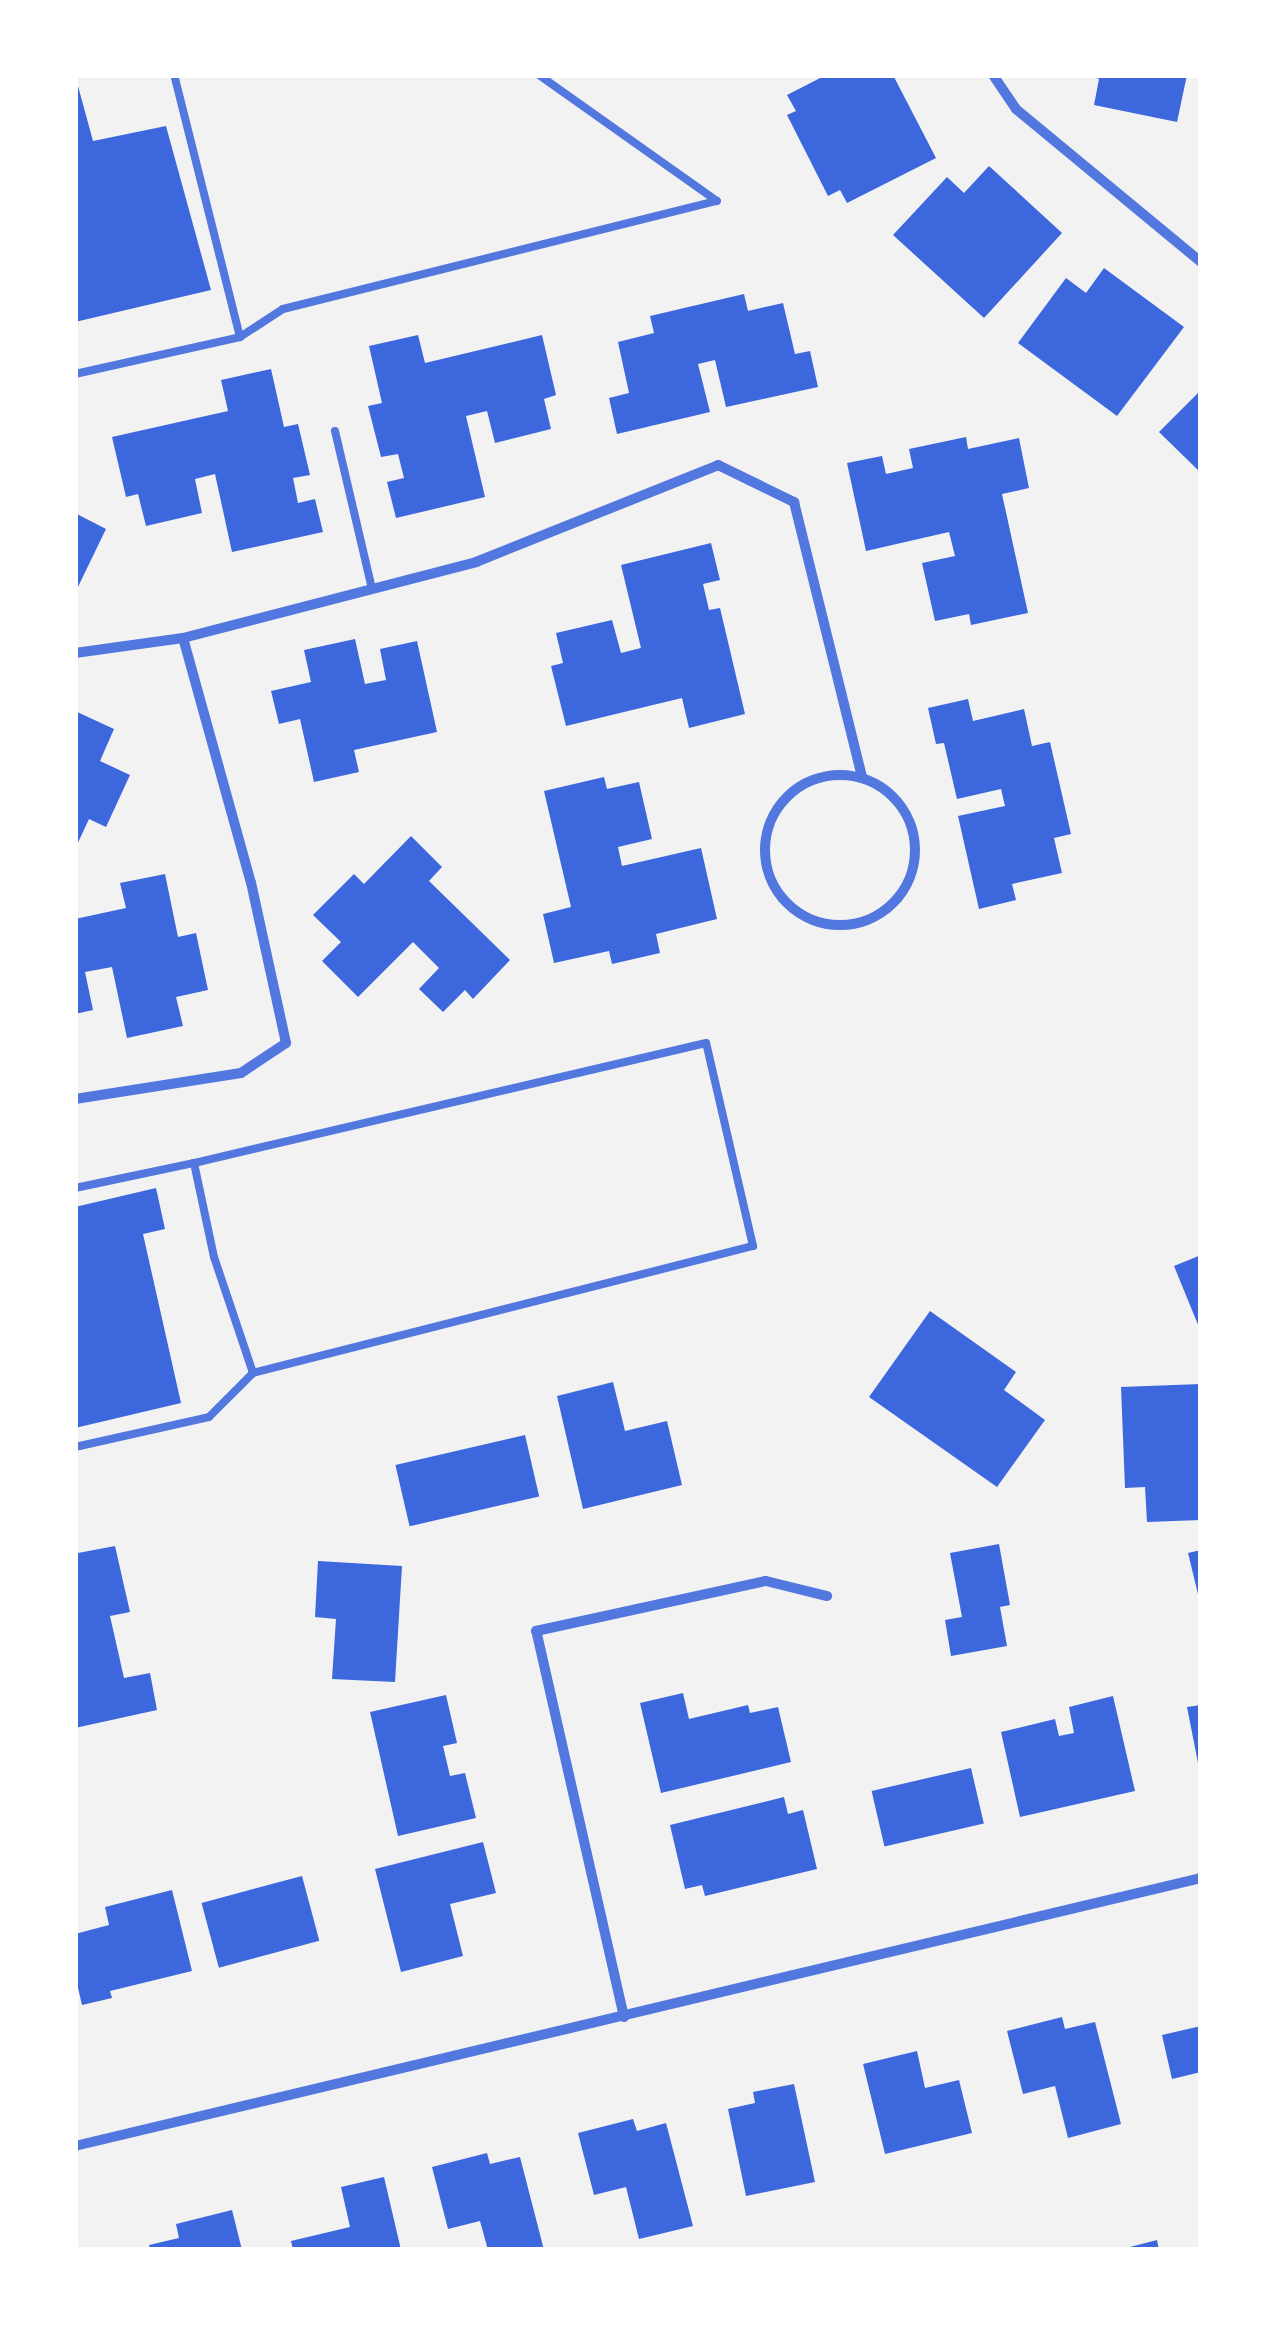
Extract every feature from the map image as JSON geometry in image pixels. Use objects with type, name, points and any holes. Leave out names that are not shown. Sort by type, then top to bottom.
[{"type":"street","points":[[993,75],[1016,109],[1201,262]]},
{"type":"street","points":[[75,653],[183,638],[476,562],[718,465],[794,502],[862,778],[892,796],[912,825],[913,872],[894,902],[864,922],[818,922],[794,910],[776,891],[766,867],[765,841],[772,816],[788,795],[810,780],[836,774],[862,778]]},
{"type":"street","points":[[75,1099],[240,1072],[286,1042],[251,883],[183,638]]},
{"type":"street","points":[[624,2017],[536,1631],[766,1581],[827,1596]]},
{"type":"street","points":[[75,2146],[1201,1878]]},
{"type":"lane","points":[[174,75],[240,337]]},
{"type":"lane","points":[[75,374],[240,337],[284,309],[717,200],[539,75]]},
{"type":"lane","points":[[335,431],[372,589]]},
{"type":"lane","points":[[75,1188],[706,1044],[754,1246],[253,1373],[209,1417],[75,1447]]},
{"type":"lane","points":[[194,1163],[214,1257],[253,1373]]},
{"type":"building","points":[[75,75],[93,141],[166,126],[211,290],[75,322]]},
{"type":"building","points":[[826,75],[893,75],[936,158],[847,203],[840,190],[828,196],[787,115],[796,111],[787,95]]},
{"type":"building","points":[[1089,75],[1187,75],[1177,122],[1094,105],[1099,79]]},
{"type":"building","points":[[989,166],[1062,233],[984,318],[893,235],[947,177],[964,193]]},
{"type":"building","points":[[1104,268],[1184,327],[1117,416],[1018,343],[1066,278],[1086,293]]},
{"type":"building","points":[[744,294],[748,311],[783,303],[795,354],[810,351],[818,387],[726,407],[715,360],[698,364],[710,412],[617,434],[609,398],[629,393],[618,342],[654,333],[650,316]]},
{"type":"building","points":[[418,335],[425,363],[542,335],[556,395],[544,399],[551,429],[495,443],[487,411],[466,416],[485,497],[396,518],[387,482],[404,478],[398,454],[381,457],[368,406],[382,403],[369,346]]},
{"type":"building","points":[[271,369],[284,427],[298,424],[310,475],[293,478],[298,503],[315,499],[323,532],[232,552],[215,474],[195,479],[202,513],[146,526],[138,494],[126,497],[112,437],[228,411],[221,380]]},
{"type":"building","points":[[1201,390],[1201,473],[1159,432]]},
{"type":"building","points":[[966,437],[968,449],[1019,438],[1029,488],[1002,494],[1028,613],[971,625],[969,614],[935,621],[922,563],[955,556],[949,532],[866,551],[847,463],[882,456],[886,474],[913,468],[909,449]]},
{"type":"building","points":[[75,513],[106,529],[75,593]]},
{"type":"building","points":[[711,543],[720,580],[703,584],[709,610],[720,608],[745,714],[689,728],[682,698],[566,726],[551,666],[563,663],[556,633],[612,620],[621,653],[641,648],[621,565]]},
{"type":"building","points":[[355,639],[365,684],[386,680],[380,649],[417,641],[437,732],[354,750],[359,772],[314,782],[300,719],[279,724],[271,691],[311,682],[304,650]]},
{"type":"building","points":[[968,699],[973,721],[1024,709],[1032,746],[1050,742],[1071,834],[1054,838],[1062,873],[1012,884],[1016,900],[979,909],[958,816],[1005,806],[1001,789],[957,799],[944,743],[936,744],[928,708]]},
{"type":"building","points":[[75,711],[114,729],[100,761],[130,775],[106,827],[89,819],[75,849]]},
{"type":"building","points":[[604,777],[607,789],[639,782],[652,839],[618,847],[622,866],[701,848],[717,919],[656,934],[660,953],[612,964],[609,951],[554,963],[543,914],[571,907],[544,791]]},
{"type":"building","points":[[411,836],[442,867],[429,881],[510,960],[473,999],[465,990],[443,1012],[419,989],[439,968],[413,942],[358,997],[322,961],[341,942],[313,915],[354,874],[364,884]]},
{"type":"building","points":[[165,874],[178,937],[196,933],[208,990],[176,997],[183,1026],[127,1038],[112,967],[85,972],[93,1010],[75,1014],[75,919],[126,908],[120,883]]},
{"type":"building","points":[[156,1188],[165,1229],[143,1234],[181,1403],[75,1428],[75,1207]]},
{"type":"building","points":[[1201,1255],[1201,1332],[1174,1266]]},
{"type":"building","points":[[930,1311],[1016,1372],[1004,1390],[1045,1420],[997,1487],[869,1397]]},
{"type":"building","points":[[613,1382],[625,1431],[667,1421],[682,1485],[583,1509],[557,1396]]},
{"type":"building","points":[[1201,1384],[1201,1520],[1147,1522],[1145,1487],[1125,1488],[1121,1387]]},
{"type":"building","points":[[525,1435],[539,1496],[410,1526],[395,1465]]},
{"type":"building","points":[[999,1544],[1010,1605],[1000,1607],[1007,1646],[951,1656],[945,1620],[962,1617],[950,1553]]},
{"type":"building","points":[[75,1545],[78,1553],[115,1546],[130,1612],[110,1616],[124,1678],[150,1673],[157,1710],[75,1728]]},
{"type":"building","points":[[1201,1550],[1201,1593],[1198,1594],[1188,1553]]},
{"type":"building","points":[[318,1561],[402,1566],[395,1682],[332,1679],[336,1619],[315,1617]]},
{"type":"building","points":[[683,1693],[689,1719],[748,1705],[750,1713],[778,1707],[791,1762],[661,1793],[640,1703]]},
{"type":"building","points":[[446,1695],[457,1743],[443,1746],[450,1776],[465,1773],[476,1818],[398,1836],[370,1712]]},
{"type":"building","points":[[1113,1696],[1135,1791],[1020,1817],[1001,1732],[1055,1719],[1059,1736],[1074,1733],[1069,1707]]},
{"type":"building","points":[[1201,1705],[1201,1768],[1199,1768],[1187,1707]]},
{"type":"building","points":[[971,1768],[984,1824],[884,1846],[872,1791]]},
{"type":"building","points":[[784,1797],[788,1814],[803,1810],[817,1869],[705,1896],[702,1885],[685,1889],[670,1825]]},
{"type":"building","points":[[483,1842],[496,1893],[450,1904],[463,1956],[401,1972],[375,1869]]},
{"type":"building","points":[[302,1876],[319,1941],[219,1968],[202,1903]]},
{"type":"building","points":[[172,1890],[192,1971],[110,1991],[112,1998],[82,2005],[75,1975],[75,1934],[109,1925],[105,1907]]},
{"type":"building","points":[[1062,2017],[1065,2029],[1095,2022],[1121,2124],[1068,2138],[1055,2086],[1023,2094],[1007,2031]]},
{"type":"building","points":[[1201,2026],[1201,2072],[1172,2079],[1162,2035]]},
{"type":"building","points":[[917,2051],[925,2088],[959,2080],[972,2133],[885,2154],[863,2064]]},
{"type":"building","points":[[794,2084],[815,2182],[746,2196],[728,2109],[755,2103],[753,2092]]},
{"type":"building","points":[[633,2119],[637,2131],[666,2123],[693,2226],[639,2239],[626,2187],[594,2195],[578,2133]]},
{"type":"building","points":[[487,2153],[490,2164],[520,2157],[544,2250],[488,2250],[480,2221],[448,2229],[432,2167]]},
{"type":"building","points":[[384,2177],[401,2250],[293,2250],[291,2241],[350,2227],[341,2187]]},
{"type":"building","points":[[232,2210],[242,2250],[150,2250],[149,2245],[179,2238],[176,2224]]},
{"type":"building","points":[[1157,2240],[1159,2250],[1122,2250],[1122,2249]]}]
